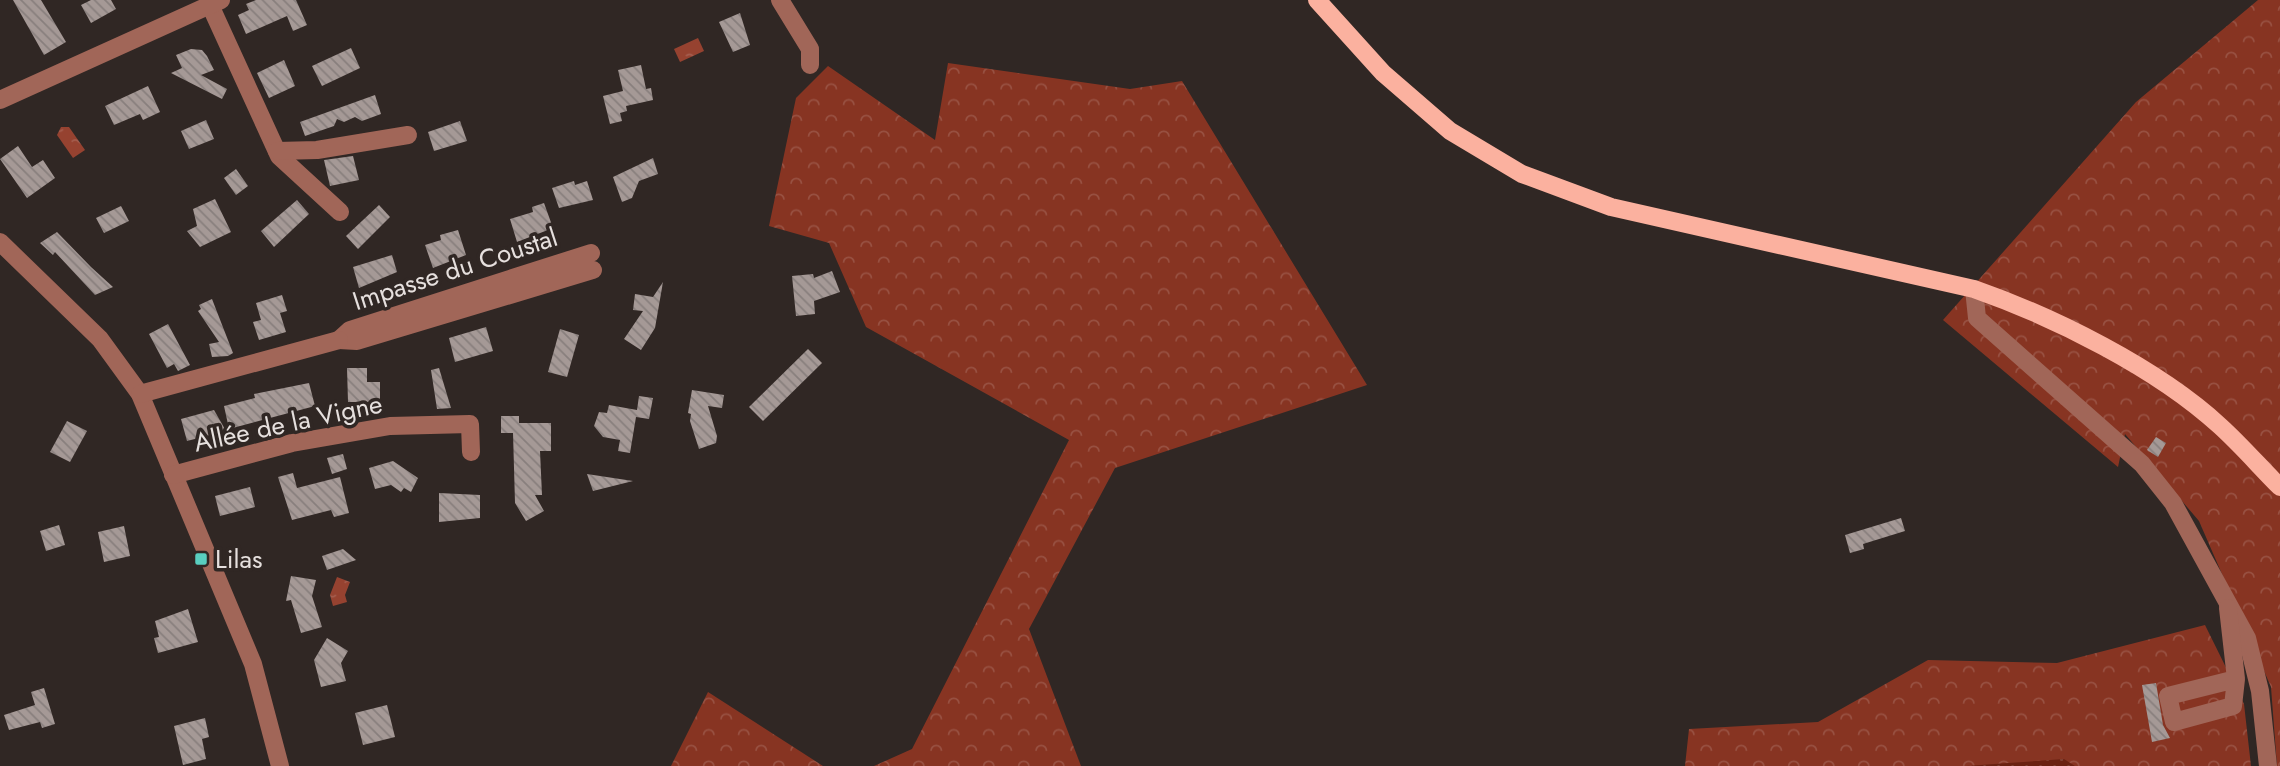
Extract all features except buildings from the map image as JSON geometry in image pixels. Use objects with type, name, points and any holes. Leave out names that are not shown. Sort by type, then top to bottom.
[{"type":"main road","points":[[1317,0],[1383,73],[1450,131],[1522,174],[1611,208],[1974,289],[2051,319],[2147,373],[2219,425],[2280,487]]},
{"type":"street","points":[[780,0],[810,49],[810,65]]},
{"type":"street","points":[[0,100],[215,3],[277,151],[340,212]]},
{"type":"street","points":[[277,151],[317,150],[408,135]]},
{"type":"street","points":[[0,242],[100,339],[140,394],[253,664],[280,766]]},
{"type":"street","name":"Impasse du Coustal","points":[[140,394],[340,340],[350,330],[592,261]]},
{"type":"street","points":[[1974,289],[1977,318],[2142,464],[2173,502],[2228,601],[2250,651],[2260,691],[2268,766]]},
{"type":"street","name":"Allée de la Vigne","points":[[173,475],[292,443],[390,426],[470,425],[471,452]]},
{"type":"street","points":[[2228,601],[2236,679]]},
{"type":"green space","points":[[2258,0],[2280,0],[2280,766],[2277,766],[2271,687],[2199,521],[2125,434],[2118,467],[1943,320],[2136,102]]},
{"type":"green space","points":[[948,63],[1130,89],[1182,81],[1367,385],[1115,468],[1029,629],[1081,766],[874,766],[912,749],[1069,440],[866,327],[829,243],[769,226],[796,98],[828,66],[935,140]]},
{"type":"green space","points":[[2205,625],[2244,704],[2251,766],[1685,766],[1689,729],[1818,722],[1928,660],[2057,663]]},
{"type":"green space","points":[[708,692],[823,766],[671,766]]},
{"type":"shaded area","points":[[2064,759],[2075,766],[1966,766]]},
{"type":"water","points":[[698,38],[704,51],[680,62],[674,49]]},
{"type":"water","points":[[61,127],[69,127],[85,150],[73,158],[57,135]]},
{"type":"water","points":[[337,577],[350,582],[345,595],[347,602],[333,606],[330,595]]},
{"type":"place","name":"Lilas","points":[[201,559]]}]
